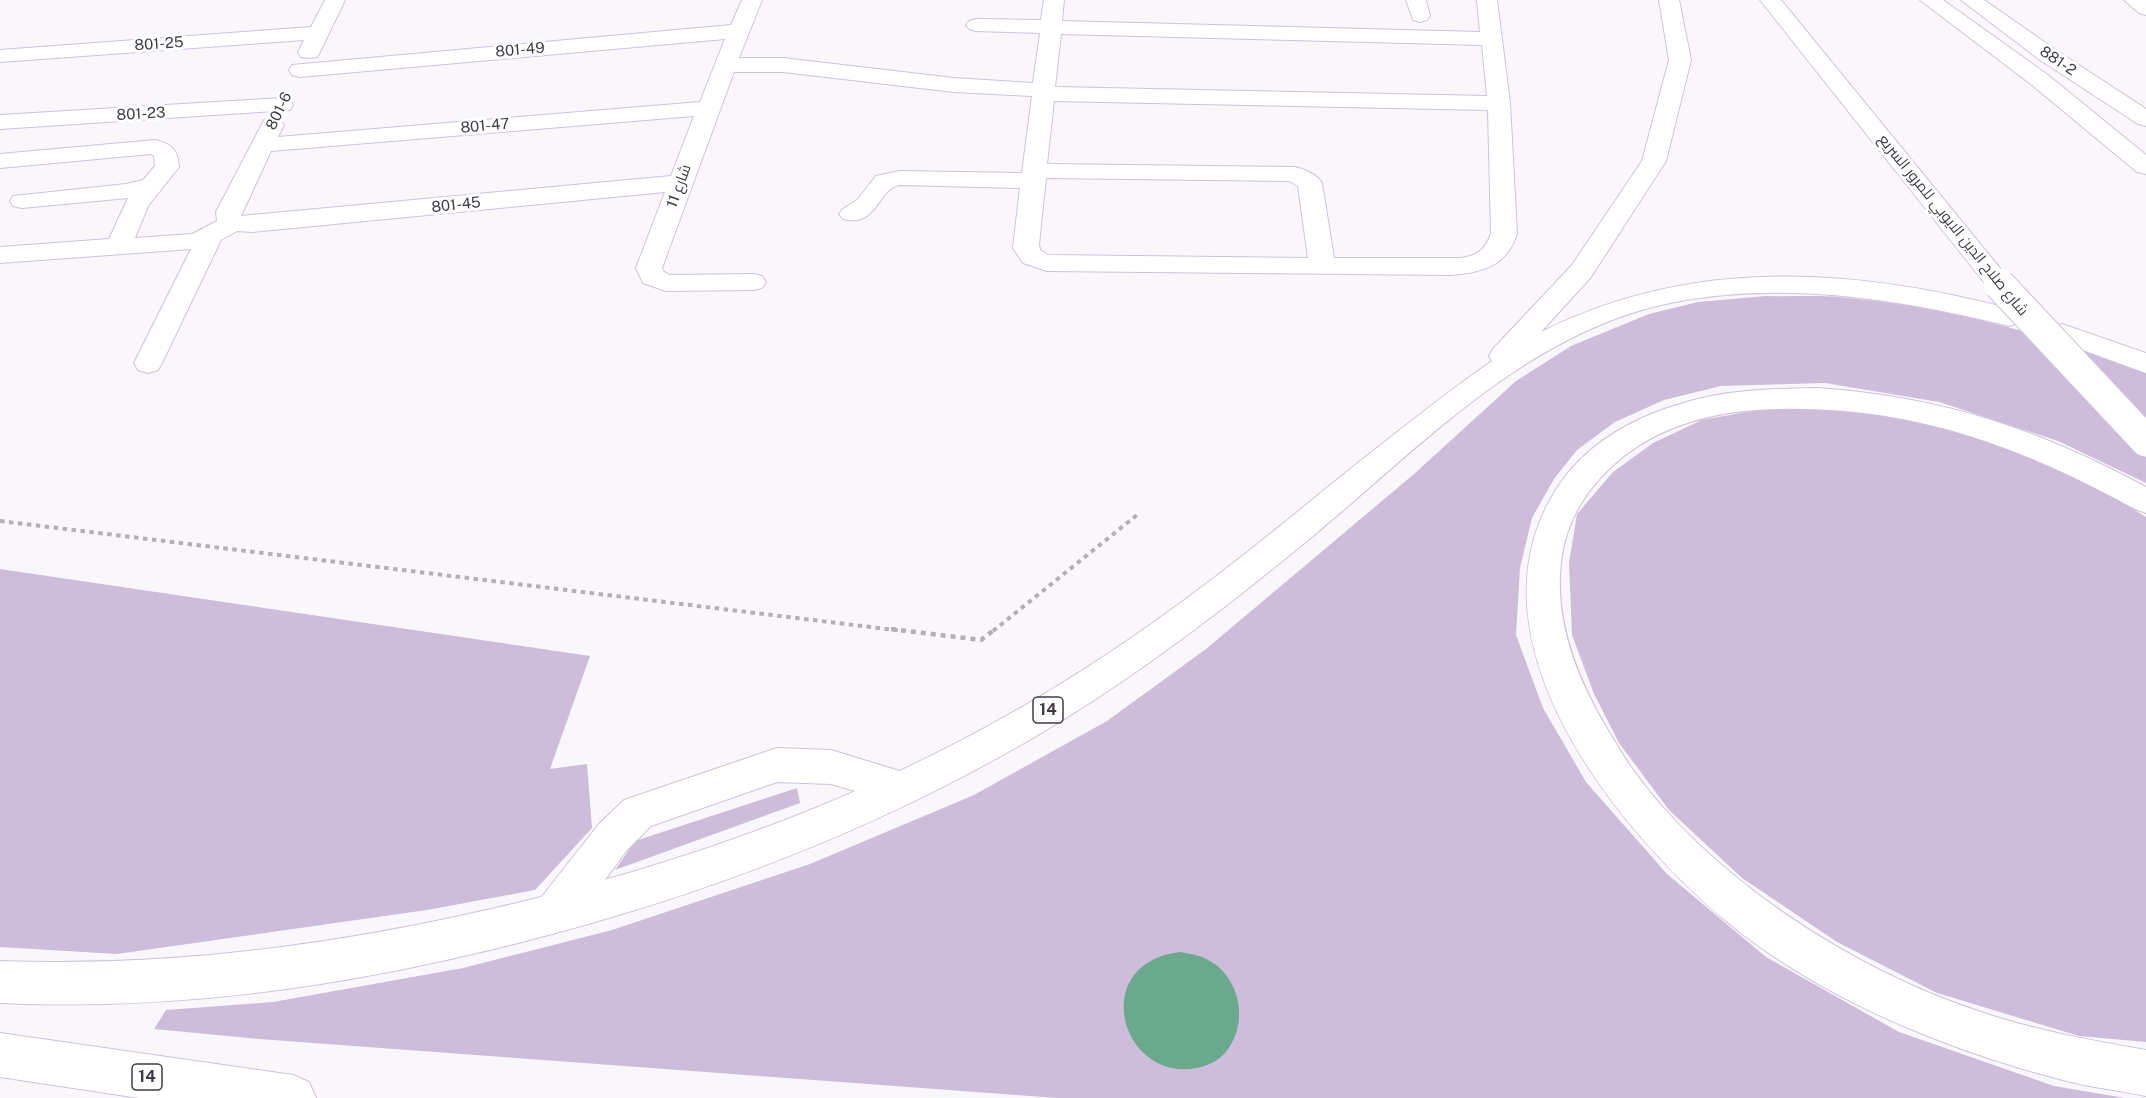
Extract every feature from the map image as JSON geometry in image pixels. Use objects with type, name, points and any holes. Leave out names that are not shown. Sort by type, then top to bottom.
[{"type":"main road","name":"801-6","points":[[148,363],[228,218],[335,0]]},
{"type":"main road","name":"شارع 11","points":[[752,0],[708,108],[649,268],[652,277],[666,283],[753,282]]},
{"type":"main road","points":[[1054,0],[1026,250],[1037,261],[1047,263],[1461,267],[1480,263],[1494,255],[1503,245],[1499,103],[1487,0]]},
{"type":"main road","points":[[1478,383],[1582,271],[1654,161],[1680,60],[1669,0]]},
{"type":"main road","name":"شارع صلاح الدين الايوبي للمرور السريع","points":[[1770,0],[1832,74],[1999,284],[2146,441]]},
{"type":"main road","points":[[1930,0],[2146,155]]},
{"type":"main road","name":"881-2","points":[[1971,0],[2048,55],[2146,119]]},
{"type":"main road","points":[[2134,0],[2146,9]]},
{"type":"main road","points":[[976,25],[1491,39]]},
{"type":"main road","name":"801-49","points":[[300,70],[739,31]]},
{"type":"main road","name":"801-25","points":[[0,56],[319,33]]},
{"type":"main road","points":[[725,64],[783,65],[954,85],[1043,92],[1499,103]]},
{"type":"main road","points":[[2040,80],[2146,167]]},
{"type":"main road","name":"801-23","points":[[0,122],[282,105]]},
{"type":"main road","name":"801-47","points":[[262,145],[708,108]]},
{"type":"main road","points":[[0,161],[155,147],[166,153],[167,167],[136,204],[119,246]]},
{"type":"main road","points":[[852,214],[866,205],[885,181],[899,178],[1294,174],[1310,183],[1322,266]]},
{"type":"main road","name":"801-45","points":[[0,255],[188,242],[221,230],[252,224],[680,183]]},
{"type":"main road","points":[[22,201],[126,191],[152,185]]},
{"type":"main road","name":"14","points":[[0,982],[58,985],[149,983],[235,977],[329,963],[423,945],[555,913],[691,874],[775,844],[902,788],[1016,729],[1148,647],[1214,598],[1478,383],[1589,319],[1642,301],[1700,290],[1762,285],[1848,288],[1934,301],[2009,317]]},
{"type":"main road","points":[[2062,333],[2146,363]]},
{"type":"main road","points":[[2146,501],[2066,461],[1985,428],[1937,414],[1890,403],[1845,398],[1802,396],[1726,402],[1670,417],[1645,428],[1602,457],[1569,495],[1548,542],[1544,564],[1545,614],[1555,659],[1569,697],[1599,752],[1629,794],[1658,829],[1706,876],[1769,928],[1811,955],[1900,1001],[2003,1041],[2059,1057],[2146,1073]]},
{"type":"main road","points":[[555,913],[613,837],[638,813],[777,765],[831,767],[902,788]]},
{"type":"main road","name":"14","points":[[0,1055],[293,1098]]},
{"type":"path","points":[[0,521],[981,640],[1137,515]]},
{"type":"shaded area","points":[[1766,296],[1839,297],[1917,307],[2033,334],[2146,370],[2146,483],[2058,441],[1939,402],[1825,383],[1721,386],[1664,400],[1615,422],[1577,450],[1554,479],[1532,518],[1520,568],[1516,635],[1543,708],[1586,782],[1667,874],[1766,957],[1899,1032],[2054,1086],[2125,1098],[1057,1098],[259,1039],[154,1029],[166,1010],[273,1002],[463,968],[612,930],[810,864],[974,795],[1107,721],[1206,649],[1414,474],[1516,381],[1571,346],[1649,314],[1698,302]]},
{"type":"shaded area","points":[[1807,408],[1875,412],[1908,417],[1979,437],[2052,466],[2146,517],[2146,1042],[2079,1036],[1937,993],[1837,942],[1742,878],[1669,810],[1619,743],[1594,694],[1572,635],[1569,563],[1577,514],[1613,472],[1653,443],[1702,420],[1752,411]]},
{"type":"shaded area","points":[[0,569],[590,656],[550,769],[587,764],[592,828],[535,890],[427,910],[117,954],[0,947]]},
{"type":"shaded area","points":[[797,788],[800,803],[615,870],[635,841]]},
{"type":"shaded area","points":[[1180,952],[1199,956],[1213,963],[1224,972],[1237,998],[1238,1027],[1233,1040],[1219,1058],[1197,1068],[1171,1068],[1149,1058],[1134,1041],[1125,1020],[1124,997],[1133,977],[1151,961]]}]
